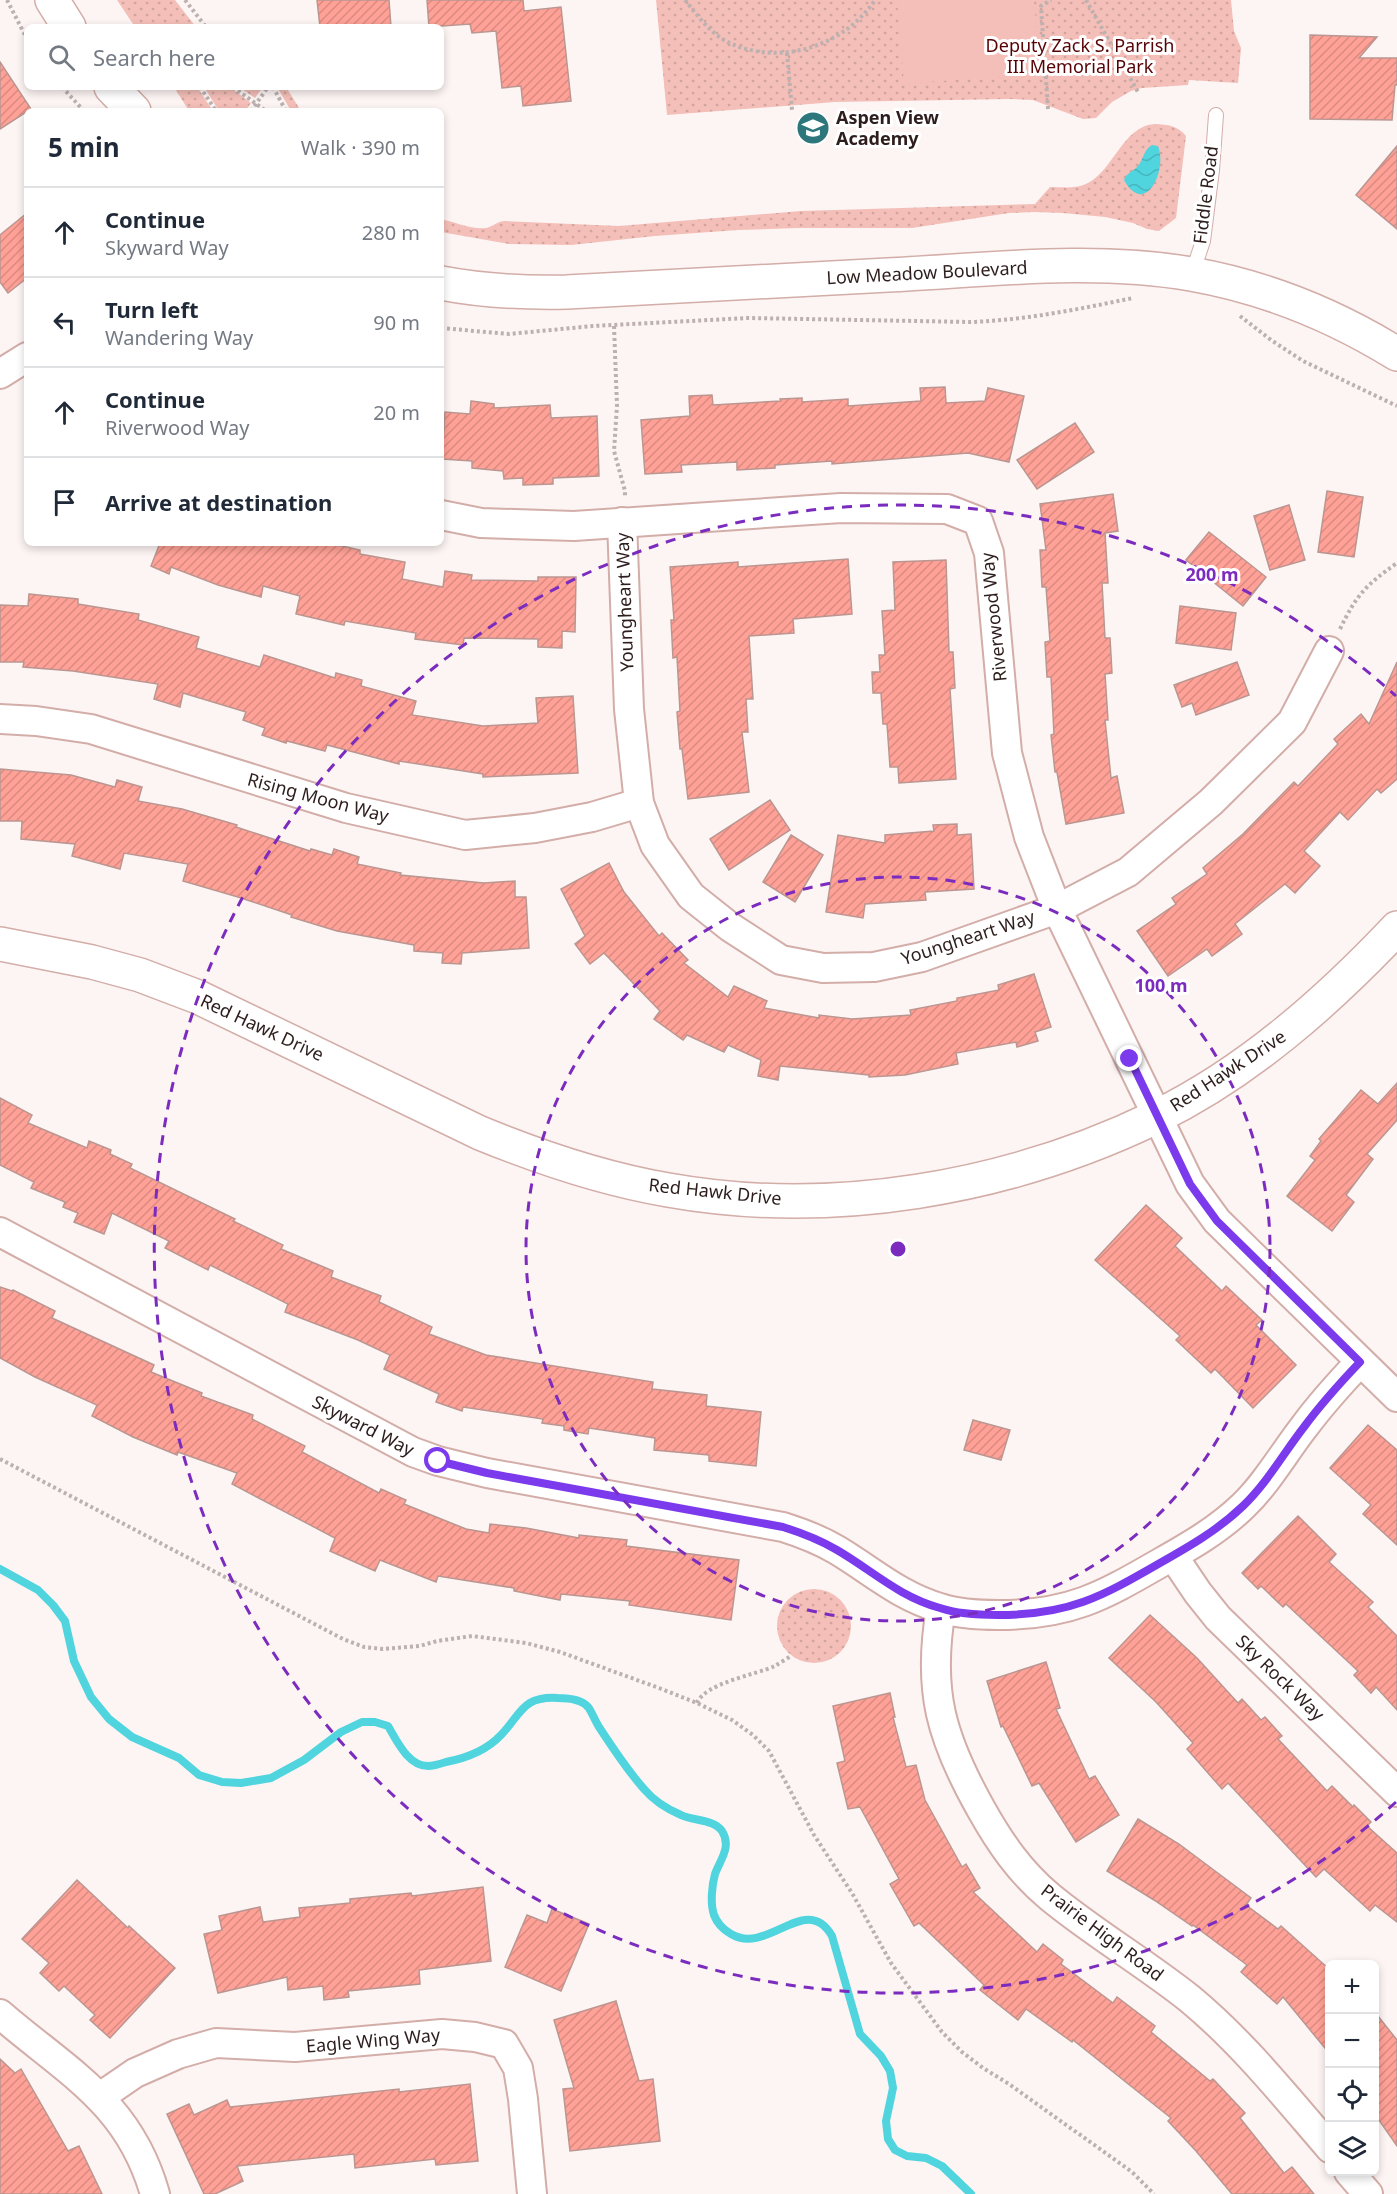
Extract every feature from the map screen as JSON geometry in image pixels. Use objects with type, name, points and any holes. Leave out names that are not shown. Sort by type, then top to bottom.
[{"type":"street","points":[[52,0],[67,24]]},
{"type":"street","points":[[114,90],[131,108]]},
{"type":"street","name":"Low Meadow Boulevard","points":[[444,284],[475,290],[520,293],[1043,267],[1141,268],[1191,274],[1280,297],[1317,311],[1373,339],[1397,354]]},
{"type":"street","points":[[0,374],[24,359]]},
{"type":"street","name":"Riverwood Way","points":[[444,516],[481,523],[574,526],[841,508],[947,509],[978,521],[989,553],[1007,753],[1029,837],[1057,909],[1190,1184],[1217,1221],[1397,1397]]},
{"type":"street","name":"Youngheart Way","points":[[622,522],[629,709],[639,803],[655,846],[691,896],[730,927],[782,960],[823,968],[874,967],[922,957],[1057,909],[1128,872],[1211,802],[1292,722],[1329,651]]},
{"type":"street","name":"Rising Moon Way","points":[[0,719],[36,721],[91,729],[346,808],[465,834],[534,828],[592,817],[639,803]]},
{"type":"street","name":"Red Hawk Drive","points":[[0,944],[92,962],[140,975],[198,997],[526,1152],[621,1180],[669,1191],[768,1200],[818,1201],[907,1194],[1015,1169],[1112,1137],[1157,1116],[1255,1056],[1294,1027],[1360,967],[1397,928]]},
{"type":"street","name":"Skyward Way","points":[[0,1232],[413,1452],[438,1461],[487,1473],[783,1527],[821,1541],[891,1587],[915,1599],[941,1609],[972,1614],[1027,1615],[1059,1611],[1116,1588],[1205,1537],[1243,1506],[1263,1484],[1321,1405],[1360,1362]]},
{"type":"street","name":"Sky Rock Way","points":[[1173,1556],[1218,1618],[1397,1792]]},
{"type":"street","name":"Prairie High Road","points":[[941,1609],[935,1670],[942,1721],[961,1773],[1010,1857],[1049,1896],[1158,1974],[1222,2027],[1255,2059],[1325,2143]]},
{"type":"street","points":[[0,2014],[60,2061],[111,2108],[136,2146],[155,2194]]},
{"type":"street","name":"Eagle Wing Way","points":[[100,2097],[135,2073],[178,2054],[216,2043],[295,2047],[442,2034],[475,2037],[504,2044],[518,2068],[532,2194]]},
{"type":"street","points":[[1352,2176],[1368,2194]]},
{"type":"lane","name":"Fiddle Road","points":[[1191,274],[1203,241],[1216,115]]},
{"type":"path","points":[[7,0],[24,33]]},
{"type":"path","points":[[185,0],[204,24]]},
{"type":"path","points":[[685,0],[712,31],[730,44],[773,53],[818,45],[835,37],[865,15],[875,0]]},
{"type":"path","points":[[1048,109],[1040,3],[1051,0]]},
{"type":"path","points":[[1086,0],[1138,92]]},
{"type":"path","points":[[787,52],[792,110]]},
{"type":"path","points":[[65,90],[81,108]]},
{"type":"path","points":[[202,90],[214,108]]},
{"type":"path","points":[[237,90],[262,108]]},
{"type":"path","points":[[253,108],[266,90]]},
{"type":"path","points":[[275,90],[284,108]]},
{"type":"path","points":[[444,328],[509,334],[748,318],[1005,321],[1137,297]]},
{"type":"path","points":[[1235,312],[1265,336],[1303,361],[1397,406]]},
{"type":"path","points":[[614,326],[617,406],[614,451],[625,491],[622,522]]},
{"type":"path","points":[[1329,651],[1353,602],[1371,581],[1397,563]]},
{"type":"path","points":[[0,1459],[343,1639],[364,1647],[401,1648],[472,1636],[526,1643],[560,1652],[697,1703],[732,1720],[753,1735],[769,1751],[814,1835],[852,1893],[891,1963],[942,2032],[962,2052],[983,2068],[1132,2172],[1154,2194]]},
{"type":"path","points":[[697,1703],[700,1696],[709,1690],[775,1666],[791,1656]]},
{"type":"green space","points":[[117,0],[175,0],[194,24],[133,24]]},
{"type":"green space","name":"Deputy Zack S. Parrish III Memorial Park","points":[[656,0],[1231,0],[1234,31],[1241,48],[1238,83],[1189,80],[1188,85],[1142,88],[1131,91],[1112,102],[1096,118],[1083,119],[1033,100],[1010,99],[835,102],[667,115]]},
{"type":"green space","points":[[897,0],[1034,0],[1040,73],[904,84]]},
{"type":"green space","points":[[176,90],[199,90],[211,108],[187,108]]},
{"type":"green space","points":[[206,90],[234,90],[251,103],[247,108],[217,108]]},
{"type":"green space","points":[[243,90],[261,90],[255,98]]},
{"type":"green space","points":[[279,90],[288,90],[299,108],[289,108]]},
{"type":"green space","points":[[1155,124],[1168,125],[1183,132],[1186,136],[1176,218],[1159,231],[1105,217],[1034,212],[1009,213],[912,228],[738,230],[571,245],[509,244],[444,233],[444,220],[481,228],[505,221],[619,226],[801,211],[1035,204],[1050,187],[1077,187],[1096,178],[1126,140],[1134,132]]},
{"type":"green space","points":[[814,1589],[835,1595],[845,1605],[851,1626],[845,1647],[835,1657],[814,1663],[793,1657],[783,1647],[777,1626],[783,1605],[793,1595]]},
{"type":"water","points":[[1152,145],[1158,146],[1160,167],[1153,186],[1147,192],[1140,194],[1132,190],[1124,180],[1138,166],[1147,149]]},
{"type":"building","points":[[317,0],[389,0],[391,24],[320,24]]},
{"type":"building","points":[[427,0],[523,0],[524,11],[561,7],[571,101],[523,106],[521,86],[502,88],[496,31],[472,33],[470,24],[444,26],[444,24],[429,24]]},
{"type":"building","points":[[1310,35],[1377,37],[1359,58],[1397,58],[1397,85],[1395,85],[1392,120],[1310,119]]},
{"type":"building","points":[[0,62],[30,108],[24,108],[24,114],[0,129]]},
{"type":"building","points":[[1397,146],[1397,229],[1356,195]]},
{"type":"building","points":[[24,215],[24,280],[8,293],[0,282],[0,235]]},
{"type":"building","points":[[945,387],[946,403],[985,401],[988,388],[1024,396],[1009,462],[968,453],[832,464],[832,461],[775,465],[775,468],[737,470],[737,462],[681,465],[682,472],[645,474],[641,420],[690,416],[689,396],[712,395],[713,405],[802,398],[802,402],[848,399],[848,406],[921,401],[920,388]]},
{"type":"building","points":[[471,401],[494,404],[494,408],[550,405],[551,418],[597,416],[599,476],[553,478],[553,484],[523,485],[523,478],[504,479],[503,471],[472,468],[472,461],[444,459],[445,412],[470,414]]},
{"type":"building","points":[[1075,423],[1094,452],[1037,489],[1017,460]]},
{"type":"building","points":[[1327,491],[1363,497],[1354,557],[1318,552]]},
{"type":"building","points":[[1113,494],[1118,531],[1105,533],[1108,583],[1102,583],[1105,638],[1110,638],[1112,673],[1105,674],[1108,720],[1105,720],[1111,778],[1117,776],[1124,813],[1066,824],[1057,772],[1055,772],[1051,735],[1054,734],[1051,677],[1047,677],[1045,642],[1050,641],[1046,587],[1042,587],[1040,550],[1046,550],[1040,504]]},
{"type":"building","points":[[1289,505],[1305,560],[1270,570],[1254,516]]},
{"type":"building","points":[[1209,532],[1266,577],[1243,606],[1186,560]]},
{"type":"building","points":[[159,546],[342,546],[360,550],[360,554],[405,562],[402,579],[443,587],[445,571],[472,575],[471,580],[538,581],[538,577],[576,577],[575,632],[562,631],[562,648],[538,647],[538,639],[464,638],[463,645],[415,639],[416,633],[345,621],[344,625],[296,614],[300,596],[263,586],[261,597],[218,585],[171,567],[169,574],[151,566]]},
{"type":"building","points":[[848,559],[852,614],[793,619],[794,633],[749,636],[753,699],[746,699],[748,732],[742,732],[749,792],[688,799],[677,712],[680,711],[677,657],[673,658],[671,620],[674,620],[670,567],[738,562],[738,567]]},
{"type":"building","points":[[946,560],[949,652],[953,652],[955,688],[950,689],[956,779],[899,783],[898,767],[890,767],[887,724],[883,724],[881,693],[873,693],[872,672],[880,672],[879,655],[885,655],[882,611],[895,610],[893,562]]},
{"type":"building","points":[[29,594],[78,599],[78,604],[139,614],[138,620],[199,637],[196,648],[260,667],[264,655],[335,678],[336,673],[362,680],[361,686],[416,701],[412,715],[483,726],[538,723],[536,698],[573,696],[578,773],[483,777],[483,774],[399,761],[399,764],[327,745],[325,751],[287,741],[286,743],[262,735],[265,728],[243,720],[246,712],[183,693],[180,707],[154,699],[158,684],[73,671],[23,667],[24,662],[0,662],[0,605],[28,606]]},
{"type":"building","points":[[1180,606],[1236,613],[1231,650],[1176,643]]},
{"type":"building","points":[[1237,662],[1249,695],[1196,715],[1192,703],[1182,707],[1174,685]]},
{"type":"building","points":[[1397,662],[1397,779],[1381,793],[1377,789],[1348,820],[1340,812],[1304,851],[1320,866],[1295,893],[1285,884],[1235,924],[1242,934],[1212,956],[1207,949],[1168,976],[1137,931],[1176,904],[1172,898],[1207,874],[1203,868],[1243,834],[1294,782],[1298,786],[1338,744],[1334,739],[1361,714],[1369,724]]},
{"type":"building","points":[[0,769],[71,775],[115,787],[117,780],[142,787],[138,801],[182,809],[237,825],[236,827],[310,851],[311,849],[332,855],[334,849],[359,857],[357,864],[401,873],[400,875],[484,883],[515,881],[515,897],[526,897],[529,948],[462,953],[461,964],[442,963],[443,953],[414,951],[414,945],[337,931],[183,881],[188,864],[124,853],[120,869],[72,856],[75,844],[21,839],[22,821],[0,821]]},
{"type":"building","points":[[770,800],[790,830],[729,870],[710,839]]},
{"type":"building","points":[[957,824],[957,835],[971,834],[974,889],[925,892],[926,900],[865,904],[863,918],[826,912],[838,835],[885,843],[885,835],[934,831],[933,825]]},
{"type":"building","points":[[791,835],[823,855],[795,902],[763,882]]},
{"type":"building","points":[[609,863],[624,892],[659,936],[662,933],[688,960],[684,963],[728,997],[734,986],[767,1001],[764,1008],[819,1018],[819,1015],[852,1019],[911,1015],[910,1010],[999,990],[998,985],[1034,974],[1051,1027],[1035,1032],[1038,1041],[1017,1047],[1016,1042],[956,1053],[958,1064],[905,1075],[869,1077],[869,1075],[780,1066],[778,1080],[758,1076],[761,1060],[728,1045],[724,1052],[687,1035],[683,1040],[654,1019],[660,1011],[604,953],[590,964],[575,944],[585,936],[561,889]]},
{"type":"building","points":[[1397,1083],[1397,1120],[1367,1154],[1373,1159],[1346,1195],[1354,1202],[1332,1231],[1287,1196],[1315,1160],[1310,1156],[1321,1141],[1319,1139],[1361,1090],[1378,1104]]},
{"type":"building","points":[[0,1098],[32,1115],[28,1123],[87,1148],[89,1141],[111,1150],[110,1154],[132,1164],[130,1168],[235,1219],[233,1221],[283,1245],[281,1249],[333,1271],[331,1277],[381,1296],[379,1302],[432,1327],[429,1334],[486,1355],[653,1382],[652,1389],[707,1395],[706,1406],[761,1412],[756,1466],[709,1461],[709,1455],[654,1450],[655,1438],[589,1428],[588,1434],[564,1430],[564,1426],[542,1423],[543,1419],[463,1407],[462,1411],[436,1402],[439,1394],[384,1369],[390,1355],[285,1312],[288,1304],[210,1265],[208,1270],[165,1248],[169,1241],[112,1213],[104,1234],[74,1222],[78,1213],[63,1207],[65,1202],[31,1188],[34,1182],[0,1165]]},
{"type":"building","points":[[1146,1205],[1182,1238],[1175,1246],[1222,1291],[1226,1286],[1262,1320],[1256,1325],[1296,1365],[1253,1408],[1215,1369],[1211,1373],[1176,1340],[1180,1336],[1095,1260]]},
{"type":"building","points":[[0,1287],[13,1290],[55,1311],[52,1318],[154,1365],[151,1372],[202,1393],[201,1396],[253,1415],[252,1419],[305,1446],[302,1452],[379,1493],[381,1489],[406,1500],[404,1504],[466,1529],[489,1533],[490,1524],[526,1528],[579,1538],[579,1535],[627,1540],[626,1546],[739,1560],[731,1620],[629,1605],[630,1601],[561,1594],[560,1600],[514,1591],[514,1588],[438,1576],[436,1582],[380,1560],[375,1571],[330,1551],[335,1538],[232,1484],[237,1473],[178,1452],[177,1455],[133,1437],[92,1416],[97,1405],[35,1377],[0,1358]]},
{"type":"building","points":[[973,1420],[1010,1430],[1001,1460],[964,1450]]},
{"type":"building","points":[[1368,1425],[1397,1450],[1397,1545],[1363,1514],[1371,1505],[1330,1468]]},
{"type":"building","points":[[1298,1516],[1336,1554],[1329,1562],[1373,1602],[1368,1607],[1397,1636],[1397,1710],[1376,1687],[1371,1693],[1354,1675],[1358,1671],[1286,1604],[1283,1607],[1261,1586],[1258,1589],[1242,1573]]},
{"type":"building","points":[[1150,1615],[1197,1658],[1238,1703],[1242,1699],[1261,1720],[1265,1717],[1282,1736],[1278,1739],[1327,1791],[1332,1786],[1353,1807],[1354,1805],[1371,1822],[1367,1826],[1397,1853],[1397,1922],[1375,1905],[1370,1911],[1324,1869],[1316,1877],[1228,1783],[1222,1789],[1187,1749],[1193,1743],[1156,1702],[1109,1658]]},
{"type":"building","points":[[1046,1662],[1060,1708],[1056,1709],[1089,1779],[1095,1776],[1119,1815],[1076,1842],[1039,1783],[1032,1786],[1003,1726],[1001,1727],[987,1681]]},
{"type":"building","points":[[890,1693],[895,1717],[893,1717],[906,1767],[916,1765],[925,1800],[962,1867],[966,1864],[980,1888],[973,1892],[1037,1952],[1043,1944],[1063,1960],[1061,1964],[1113,2003],[1117,1997],[1155,2026],[1151,2032],[1210,2081],[1213,2079],[1245,2113],[1240,2118],[1284,2173],[1292,2167],[1314,2194],[1232,2194],[1168,2121],[1171,2118],[1073,2040],[1072,2042],[1026,2009],[1018,2020],[980,1990],[984,1985],[919,1923],[914,1926],[890,1884],[899,1879],[860,1807],[848,1809],[837,1763],[845,1761],[833,1706]]},
{"type":"building","points":[[1138,1819],[1179,1844],[1251,1898],[1246,1905],[1278,1929],[1281,1926],[1325,1965],[1325,2048],[1283,1997],[1277,2004],[1241,1972],[1247,1965],[1193,1925],[1107,1871]]},
{"type":"building","points":[[77,1880],[175,1968],[110,2038],[90,2020],[95,2015],[64,1986],[59,1991],[40,1973],[49,1963],[22,1939]]},
{"type":"building","points":[[483,1887],[491,1961],[419,1970],[420,1984],[348,1991],[349,1997],[324,2000],[323,1986],[288,1990],[287,1977],[218,1993],[204,1934],[222,1930],[219,1916],[260,1907],[263,1922],[300,1917],[299,1908],[350,1903],[350,1899],[411,1893],[412,1896]]},
{"type":"building","points":[[552,1909],[589,1924],[561,1991],[505,1967],[527,1915],[547,1923]]},
{"type":"building","points":[[616,2001],[639,2081],[653,2079],[660,2141],[570,2151],[563,2089],[574,2088],[554,2020]]},
{"type":"building","points":[[1379,2017],[1397,2040],[1397,2146],[1379,2120]]},
{"type":"building","points":[[0,2059],[15,2073],[21,2069],[68,2151],[79,2146],[102,2194],[0,2194]]},
{"type":"building","points":[[470,2084],[478,2161],[436,2165],[435,2159],[355,2168],[354,2154],[237,2166],[243,2181],[215,2194],[204,2194],[167,2114],[189,2104],[194,2115],[227,2100],[230,2107]]},
{"type":"waterway","points":[[0,1569],[38,1590],[65,1621],[74,1661],[91,1697],[109,1719],[132,1737],[179,1758],[199,1775],[222,1782],[241,1783],[271,1778],[304,1760],[341,1732],[362,1722],[375,1722],[388,1726],[409,1757],[421,1765],[430,1766],[483,1750],[501,1735],[524,1708],[537,1700],[566,1698],[585,1704],[626,1767],[652,1797],[676,1813],[714,1824],[722,1831],[726,1842],[715,1874],[712,1900],[714,1915],[723,1928],[745,1939],[759,1937],[798,1921],[810,1920],[822,1924],[832,1936],[860,2034],[881,2056],[890,2071],[893,2088],[886,2121],[888,2139],[895,2150],[907,2156],[926,2158],[942,2166],[971,2194]]},
{"type":"place","name":"Aspen View Academy","points":[[813,128]]},
{"type":"route","points":[[438,1461],[487,1473],[783,1527],[821,1541],[891,1587],[915,1599],[941,1609],[972,1614],[1027,1615],[1059,1611],[1116,1588],[1205,1537],[1243,1506],[1263,1484],[1321,1405],[1360,1362],[1217,1221],[1190,1184],[1130,1059]]}]
